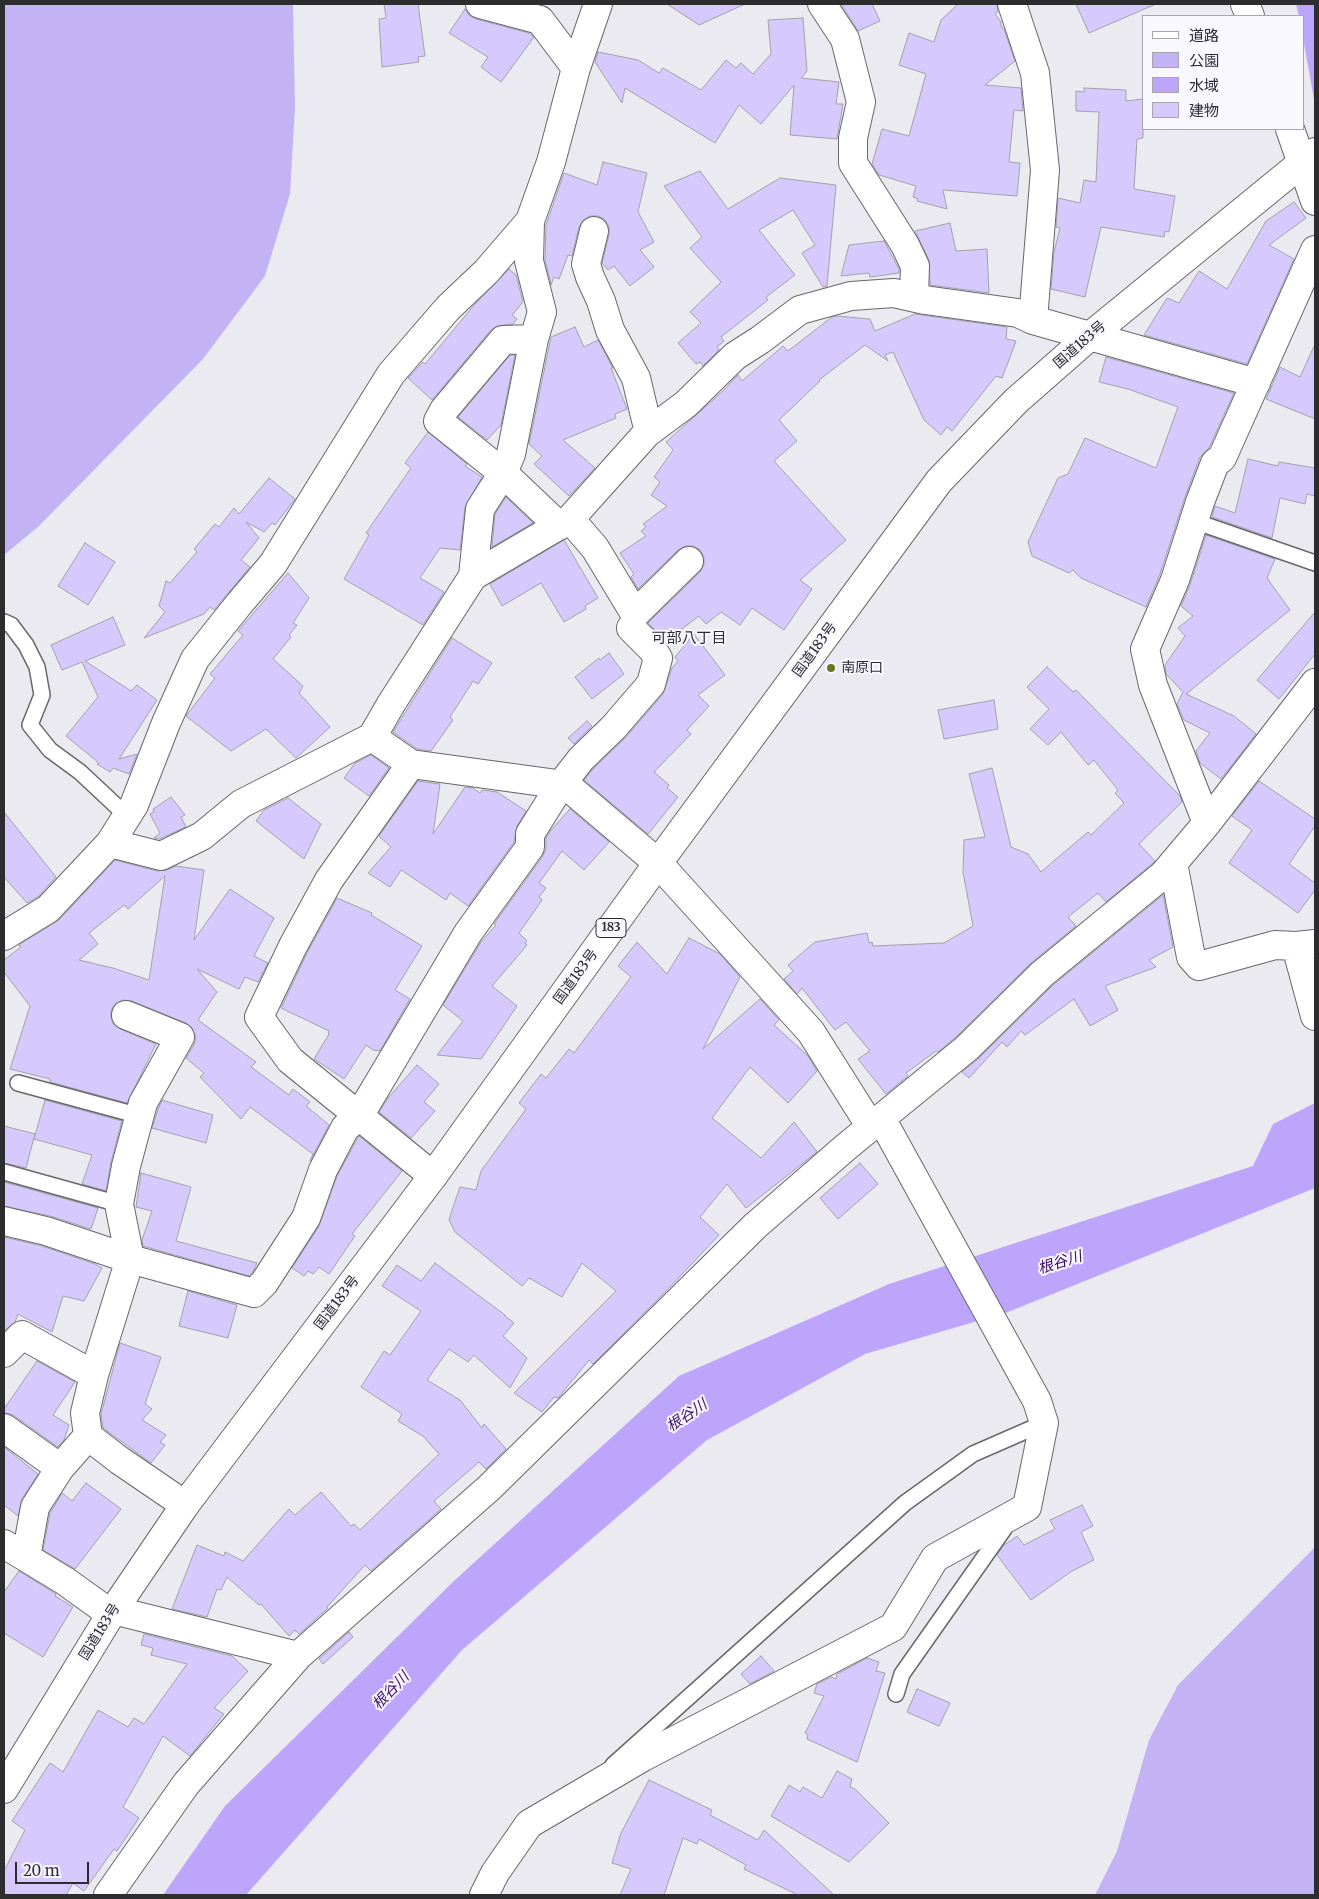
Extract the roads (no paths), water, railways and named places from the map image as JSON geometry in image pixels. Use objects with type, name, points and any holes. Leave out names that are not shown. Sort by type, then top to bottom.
[{"type":"main road","points":[[480,4],[540,20],[576,68]]},
{"type":"main road","points":[[110,843],[161,856],[202,836],[241,804],[372,737],[473,576],[480,508],[503,473],[511,454],[534,339],[542,312],[529,261],[530,221],[551,162],[576,68],[598,4]]},
{"type":"main road","points":[[822,4],[845,39],[861,102],[853,138],[853,163],[912,259],[915,266],[914,297]]},
{"type":"main road","points":[[1012,4],[1035,73],[1045,170],[1033,320]]},
{"type":"main road","points":[[1291,130],[1309,157],[1315,202]]},
{"type":"main road","name":"国道183号","points":[[4,1789],[112,1612],[185,1506],[433,1176],[658,863],[938,482],[1016,401],[1090,336],[1309,157]]},
{"type":"main road","points":[[4,936],[48,909],[110,843],[134,804],[166,723],[195,659],[238,604],[273,564],[391,374],[448,308],[486,272],[530,221]]},
{"type":"main road","points":[[594,231],[586,264],[610,330],[636,378],[650,430]]},
{"type":"main road","points":[[1208,823],[1153,685],[1145,650],[1176,580],[1194,521],[1215,463],[1222,458],[1315,250]]},
{"type":"main road","points":[[473,576],[564,523],[650,430],[686,404],[735,356],[800,310],[851,296],[894,293],[1018,313],[1033,320],[1256,383]]},
{"type":"main road","points":[[534,339],[503,340],[444,410],[438,421],[595,548],[635,614],[688,560]]},
{"type":"main road","points":[[4,1221],[46,1231],[130,1259],[254,1293],[264,1283],[306,1218],[323,1170],[345,1128],[359,1116],[468,933],[530,847],[530,834],[560,786],[581,759],[614,727],[651,684],[658,658],[632,628]]},
{"type":"main road","points":[[108,1895],[186,1784],[298,1656],[489,1488],[755,1226],[846,1146],[967,1048],[1042,974],[1164,874],[1208,823],[1315,683]]},
{"type":"main road","points":[[372,737],[411,764],[560,786],[574,791],[658,863],[811,1032],[876,1123],[921,1189],[1040,1412],[1027,1507],[935,1558],[893,1627],[643,1757],[529,1824],[495,1873],[484,1895]]},
{"type":"main road","points":[[411,764],[329,880],[293,946],[260,1017],[290,1060],[433,1176]]},
{"type":"main road","points":[[1173,863],[1191,957],[1199,966],[1275,945],[1306,945],[1315,1016]]},
{"type":"main road","points":[[126,1015],[180,1037],[143,1103],[126,1166],[119,1204],[130,1259],[94,1375],[85,1413],[88,1436],[185,1506]]},
{"type":"main road","points":[[4,1353],[22,1335],[94,1375]]},
{"type":"main road","points":[[4,1428],[60,1468]]},
{"type":"main road","points":[[88,1436],[60,1468],[35,1507],[15,1551],[112,1612],[298,1656]]},
{"type":"lane","points":[[1194,521],[1315,563]]},
{"type":"lane","points":[[4,622],[11,625],[26,645],[37,667],[42,695],[30,725],[50,750],[80,772],[127,816]]},
{"type":"lane","points":[[18,1083],[140,1116]]},
{"type":"lane","points":[[4,1172],[119,1204]]},
{"type":"lane","points":[[596,1785],[619,1758],[905,1503],[972,1454],[1040,1412]]},
{"type":"lane","points":[[896,1694],[902,1674],[1004,1529],[1004,1520]]},
{"type":"water","points":[[1296,4],[1315,4],[1315,105],[1304,44],[1304,15],[1299,15]]},
{"type":"water","name":"根谷川","points":[[1315,1103],[1315,1188],[1008,1312],[865,1354],[707,1440],[462,1650],[246,1895],[163,1895],[225,1806],[455,1580],[679,1376],[889,1284],[1253,1166],[1273,1124]]},
{"type":"place","name":"南原口","points":[[831,668]]},
{"type":"district","name":"可部八丁目","points":[[689,639]]}]
